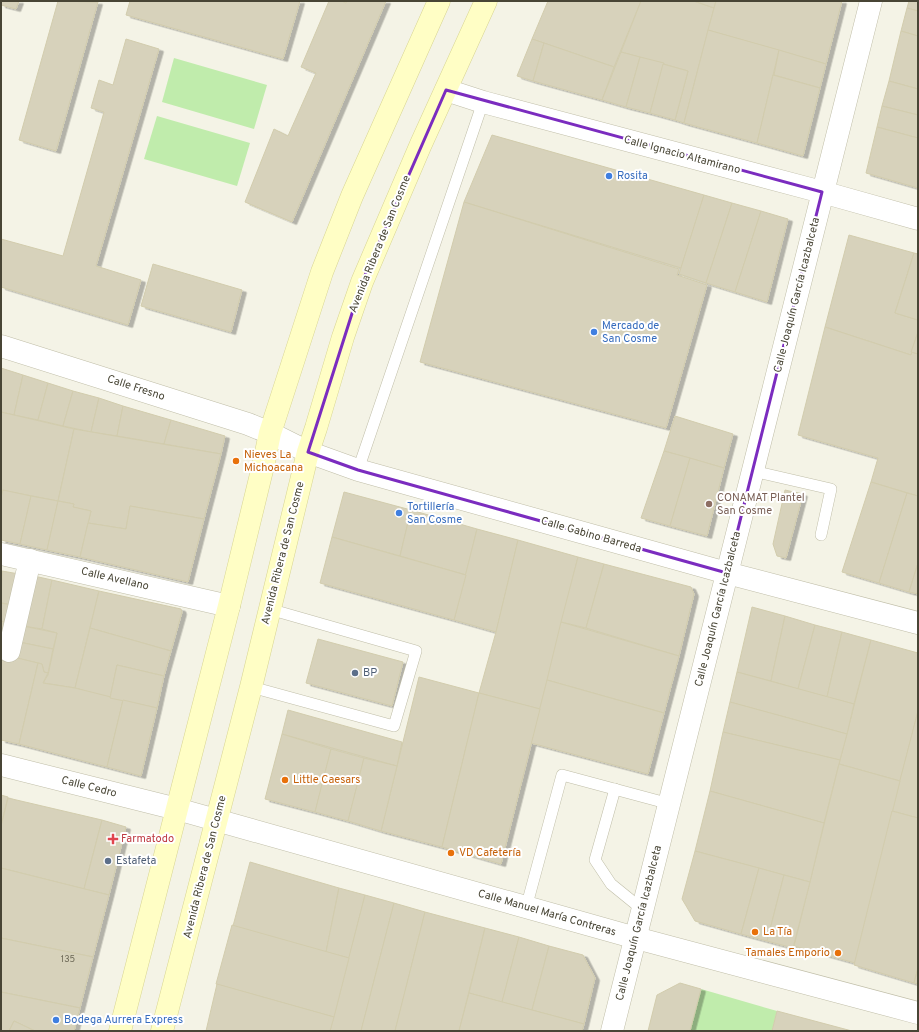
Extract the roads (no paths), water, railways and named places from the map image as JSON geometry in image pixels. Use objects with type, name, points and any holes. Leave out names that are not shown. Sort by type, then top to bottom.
[{"type":"main road","points":[[120,1031],[229,606],[270,433],[322,272],[335,238],[377,138],[439,1]]},
{"type":"main road","name":"Avenida Ribera de San Cosme","points":[[162,1031],[251,687],[308,452],[343,337],[362,282],[421,144],[486,1]]},
{"type":"street","name":"Calle Joaquín García Icazbalceta","points":[[612,1031],[871,1]]},
{"type":"street","name":"Calle Ignacio Altamirano","points":[[446,90],[483,102],[918,219]]},
{"type":"street","name":"Calle Fresno","points":[[1,346],[248,424],[270,433]]},
{"type":"street","name":"Calle Gabino Barreda","points":[[270,433],[308,452],[358,470],[727,573],[918,623]]},
{"type":"street","name":"Calle Avellano","points":[[1,554],[229,606]]},
{"type":"street","points":[[9,651],[30,560]]},
{"type":"street","name":"Calle Cedro","points":[[1,765],[176,809]]},
{"type":"street","name":"Calle Manuel María Contreras","points":[[176,809],[526,908],[918,1013]]},
{"type":"lane","points":[[358,470],[483,102]]},
{"type":"lane","points":[[753,471],[831,489],[821,535]]},
{"type":"lane","points":[[251,687],[394,726],[416,651],[269,609]]},
{"type":"lane","points":[[526,908],[562,775],[670,804]]},
{"type":"lane","points":[[615,789],[595,860],[611,884],[643,910]]},
{"type":"place","name":"Rosita","points":[[609,176]]},
{"type":"place","name":"Mercado de San Cosme","points":[[594,332]]},
{"type":"place","name":"Nieves La Michoacana","points":[[236,461]]},
{"type":"place","name":"CONAMAT Plantel San Cosme","points":[[709,504]]},
{"type":"place","name":"Tortillería San Cosme","points":[[399,513]]},
{"type":"place","name":"BP","points":[[355,673]]},
{"type":"place","name":"Little Caesars","points":[[285,780]]},
{"type":"place","name":"Farmatodo","points":[[113,839]]},
{"type":"place","name":"VD Cafetería","points":[[451,853]]},
{"type":"place","name":"Estafeta","points":[[108,861]]},
{"type":"place","name":"La Tía","points":[[755,932]]},
{"type":"place","name":"Tamales Emporio","points":[[838,953]]},
{"type":"place","name":"Bodega Aurrera Express","points":[[56,1020]]}]
